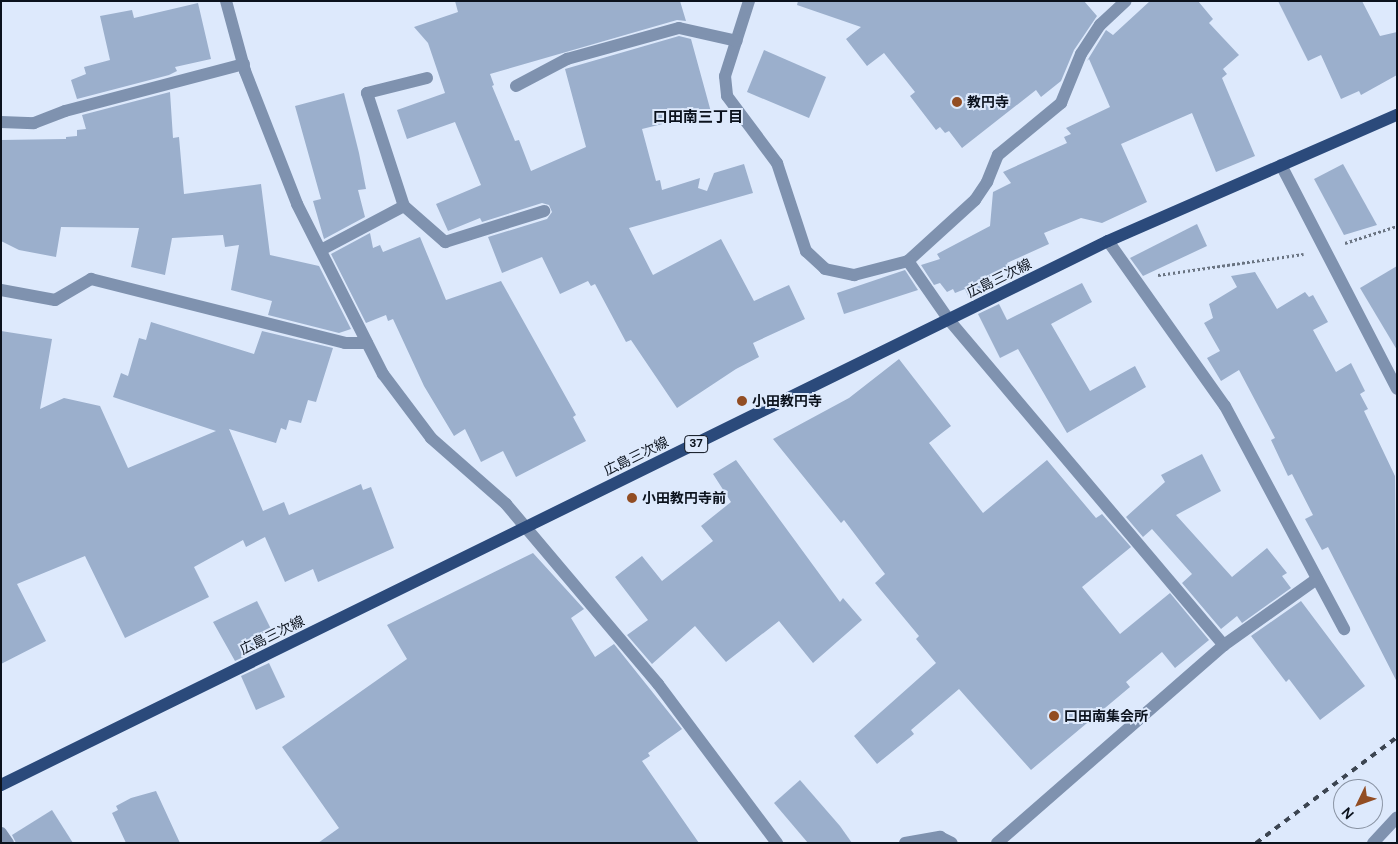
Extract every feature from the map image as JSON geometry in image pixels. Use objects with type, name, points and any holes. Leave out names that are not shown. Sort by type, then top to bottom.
[{"type":"main road","name":"広島三次線","points":[[1,785],[1108,241],[1397,115]]},
{"type":"street","points":[[226,1],[244,64],[297,204],[383,374],[431,438],[506,504],[658,684],[777,843]]},
{"type":"street","points":[[749,1],[725,76],[727,96],[777,164],[806,252],[826,269],[854,275],[908,261],[975,200],[987,182],[998,155],[1061,103],[1081,54],[1100,25],[1126,1]]},
{"type":"street","points":[[516,86],[567,59],[679,28],[737,42]]},
{"type":"street","points":[[1,122],[34,124],[65,111],[244,64]]},
{"type":"street","points":[[427,78],[367,94],[404,206],[445,242],[544,210]]},
{"type":"street","points":[[1281,166],[1397,389]]},
{"type":"street","points":[[320,250],[404,206]]},
{"type":"street","points":[[1108,241],[1225,406],[1344,629]]},
{"type":"street","points":[[908,261],[949,320],[1224,645]]},
{"type":"street","points":[[1,290],[54,300],[91,279],[345,343],[367,343]]},
{"type":"street","points":[[997,843],[1224,645],[1317,579]]},
{"type":"street","points":[[1373,843],[1397,817]]},
{"type":"street","points":[[1,832],[8,843]]},
{"type":"street","points":[[905,843],[940,836],[952,843]]},
{"type":"path","points":[[1134,278],[1325,250],[1397,226]]},
{"type":"building","points":[[455,1],[680,1],[686,21],[677,20],[490,74],[494,85],[492,86],[515,141],[519,140],[531,171],[586,147],[565,69],[679,36],[691,39],[711,112],[642,129],[656,181],[660,180],[662,190],[700,178],[698,188],[707,191],[714,173],[744,164],[753,193],[629,228],[653,275],[721,239],[754,301],[789,285],[805,319],[753,343],[759,357],[736,369],[677,408],[631,340],[626,342],[595,284],[591,286],[588,281],[560,294],[542,257],[502,273],[488,237],[547,219],[552,212],[549,205],[542,203],[482,222],[480,218],[448,231],[436,204],[481,185],[455,122],[407,139],[397,110],[445,93],[428,43],[414,27],[458,12]]},
{"type":"building","points":[[798,1],[1084,1],[1097,16],[1074,50],[1061,81],[1041,97],[1036,90],[962,148],[949,131],[945,133],[940,127],[936,130],[910,96],[915,92],[884,53],[867,66],[846,39],[861,27],[797,5]]},
{"type":"building","points":[[1150,1],[1198,1],[1213,19],[1209,23],[1239,55],[1223,69],[1227,74],[1222,78],[1255,156],[1216,172],[1192,113],[1121,144],[1147,202],[1102,223],[1081,218],[1044,233],[1049,244],[1007,263],[1009,267],[986,279],[991,289],[970,300],[965,289],[955,293],[953,289],[947,292],[940,283],[934,285],[921,265],[940,259],[937,254],[990,226],[993,192],[1011,183],[1003,172],[1067,143],[1064,137],[1071,134],[1066,128],[1110,107],[1089,59],[1087,61],[1106,30],[1113,35]]},
{"type":"building","points":[[1278,1],[1362,1],[1380,36],[1397,32],[1397,75],[1361,95],[1359,91],[1341,99],[1321,55],[1308,61]]},
{"type":"building","points":[[198,3],[211,59],[175,67],[177,71],[169,75],[77,99],[71,80],[86,74],[84,67],[110,60],[100,16],[132,10],[134,18]]},
{"type":"building","points":[[764,50],[826,77],[809,118],[747,92]]},
{"type":"building","points":[[170,92],[173,138],[179,137],[184,194],[261,184],[270,255],[319,266],[351,329],[339,333],[268,315],[272,301],[231,290],[239,245],[225,247],[223,235],[172,238],[165,275],[131,267],[139,228],[61,227],[56,257],[19,250],[1,241],[1,140],[66,139],[66,137],[77,136],[77,130],[86,129],[82,115]]},
{"type":"building","points":[[344,93],[366,189],[358,190],[365,217],[324,239],[313,201],[321,199],[295,106]]},
{"type":"building","points":[[1343,164],[1377,225],[1344,235],[1314,179]]},
{"type":"building","points":[[1197,224],[1207,246],[1143,276],[1130,258]]},
{"type":"building","points":[[370,233],[373,248],[380,245],[383,252],[420,237],[446,300],[501,281],[576,415],[573,417],[586,441],[516,477],[503,451],[481,462],[465,429],[454,436],[424,386],[393,319],[388,321],[386,315],[366,323],[331,254]]},
{"type":"building","points":[[1397,266],[1397,350],[1360,288]]},
{"type":"building","points":[[905,270],[918,290],[844,314],[837,293]]},
{"type":"building","points":[[1255,272],[1277,309],[1305,292],[1309,297],[1313,295],[1328,322],[1313,330],[1336,372],[1351,363],[1365,391],[1360,394],[1368,409],[1364,411],[1395,476],[1397,682],[1328,547],[1322,550],[1305,519],[1313,515],[1292,474],[1288,476],[1271,440],[1275,438],[1239,370],[1221,381],[1207,358],[1220,351],[1204,323],[1213,318],[1209,304],[1237,287],[1231,276]]},
{"type":"building","points":[[1082,283],[1092,302],[1051,324],[1090,391],[1135,366],[1146,387],[1067,433],[1018,349],[1000,358],[978,314],[999,304],[1007,320]]},
{"type":"building","points":[[151,322],[254,354],[262,331],[333,348],[316,402],[308,400],[301,423],[289,420],[286,430],[281,428],[276,443],[229,429],[263,511],[284,502],[289,515],[361,484],[363,490],[371,487],[394,548],[318,582],[313,569],[285,582],[265,537],[246,547],[243,540],[194,567],[209,597],[125,638],[85,556],[17,584],[46,641],[1,664],[1,331],[52,339],[40,409],[64,398],[100,406],[128,468],[216,431],[113,397],[121,373],[128,376],[139,338],[146,340]]},
{"type":"building","points":[[899,359],[951,426],[929,443],[983,513],[1047,460],[1096,518],[1102,514],[1131,547],[1082,587],[1120,634],[1170,593],[1209,640],[1175,668],[1162,652],[1126,682],[1130,687],[1031,770],[959,689],[911,730],[914,734],[877,764],[854,736],[936,663],[916,639],[919,636],[875,583],[885,574],[844,520],[841,523],[773,439],[849,398]]},
{"type":"building","points":[[1202,454],[1221,491],[1176,515],[1232,577],[1267,548],[1287,573],[1282,576],[1291,588],[1242,623],[1237,616],[1221,629],[1182,583],[1192,574],[1152,529],[1143,537],[1126,517],[1165,482],[1161,475]]},
{"type":"building","points":[[736,460],[840,602],[843,598],[862,620],[813,663],[779,621],[726,662],[695,626],[652,664],[627,635],[648,620],[615,577],[642,556],[662,581],[713,541],[701,526],[731,502],[713,474]]},
{"type":"building","points":[[533,553],[584,609],[571,618],[595,657],[614,644],[682,729],[648,753],[650,756],[642,761],[699,843],[318,843],[339,828],[282,747],[407,659],[387,625]]},
{"type":"building","points":[[257,601],[271,629],[256,636],[262,648],[235,661],[213,622]]},
{"type":"building","points":[[1301,601],[1365,686],[1320,720],[1289,679],[1286,682],[1251,636]]},
{"type":"building","points":[[269,663],[285,697],[256,710],[241,676]]},
{"type":"building","points":[[800,780],[840,826],[852,843],[808,843],[774,803]]},
{"type":"building","points":[[156,791],[180,843],[126,843],[112,813],[118,810],[116,806],[131,798]]},
{"type":"building","points":[[52,810],[73,843],[16,843],[12,835]]},
{"type":"railway","points":[[1256,843],[1397,737]]},
{"type":"place","name":"教円寺","points":[[957,102]]},
{"type":"place","name":"小田教円寺","points":[[742,401]]},
{"type":"place","name":"小田教円寺前","points":[[632,498]]},
{"type":"place","name":"口田南集会所","points":[[1054,716]]},
{"type":"district","name":"口田南三丁目","points":[[698,118]]}]
